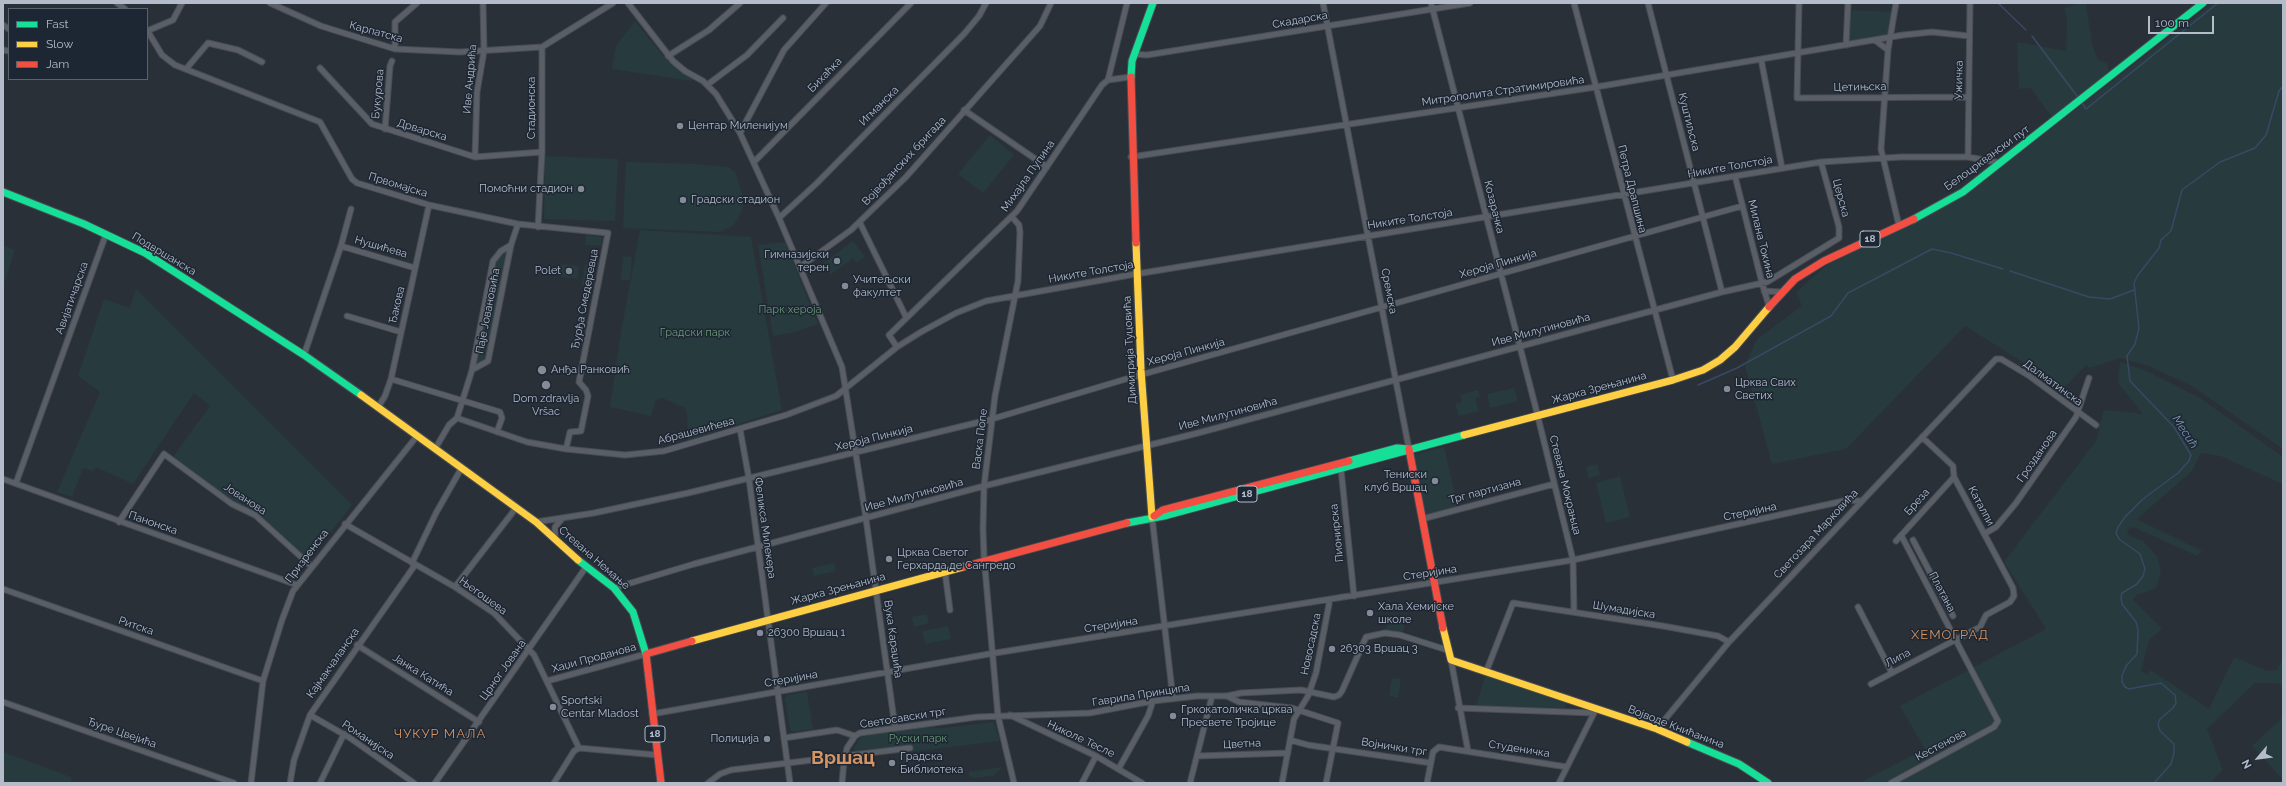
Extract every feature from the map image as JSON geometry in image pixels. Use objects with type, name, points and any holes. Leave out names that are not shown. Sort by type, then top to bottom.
[{"type":"main road","name":"Димитрија Туцовића","points":[[1152,517],[1142,375],[1132,157],[1130,77],[1134,54],[1154,3]]},
{"type":"main road","name":"Белоцрквански пут","points":[[1769,306],[1781,292],[1813,267],[1950,200],[2002,163],[2203,3]]},
{"type":"main road","name":"Подвршанска","points":[[3,192],[106,234],[145,253],[304,355],[417,436]]},
{"type":"main road","name":"Жарка Зрењанина","points":[[646,654],[984,561],[1152,517],[1164,516],[1398,454],[1409,449],[1673,380],[1703,370],[1724,357],[1742,339],[1769,306]]},
{"type":"main road","name":"Стевана Немање","points":[[417,436],[536,522],[586,567],[614,588],[626,601],[633,612],[646,654],[661,783]]},
{"type":"main road","name":"Жарка Зрењанина","points":[[1152,517],[1163,510],[1346,461],[1397,448],[1409,449]]},
{"type":"main road","name":"Сремска","points":[[1409,449],[1447,650],[1451,660]]},
{"type":"main road","name":"Војводе Книћанина","points":[[1451,660],[1571,700],[1595,711],[1657,729],[1739,764],[1764,782]]},
{"type":"street","points":[[148,30],[173,20],[182,3]]},
{"type":"street","name":"Карпатска","points":[[270,3],[321,26],[395,49],[445,52],[484,51]]},
{"type":"street","points":[[395,49],[395,22],[417,3]]},
{"type":"street","name":"Иве Андрића","points":[[475,157],[477,92],[484,51],[483,3]]},
{"type":"street","points":[[484,51],[542,47],[613,3]]},
{"type":"street","name":"Вука Караџића","points":[[628,3],[668,56],[685,71],[706,84],[721,101],[740,133],[779,218],[842,367],[866,518],[895,727]]},
{"type":"street","points":[[668,56],[710,30],[740,3]]},
{"type":"street","points":[[740,133],[784,50],[826,3]]},
{"type":"street","name":"Бихаћка","points":[[754,162],[911,3]]},
{"type":"street","name":"Игманска","points":[[779,218],[817,183],[959,39],[979,16],[986,3]]},
{"type":"street","name":"Војвођанских бригада","points":[[800,267],[860,223],[906,177],[1040,26],[1051,3]]},
{"type":"street","name":"Михајла Пупина","points":[[897,347],[889,335],[906,317],[1012,217],[1048,167],[1102,85],[1109,80],[1127,3]]},
{"type":"street","name":"Сремска","points":[[1323,3],[1409,449]]},
{"type":"street","name":"Козарачка","points":[[1431,3],[1500,274],[1538,415]]},
{"type":"street","name":"Скадарска","points":[[1134,54],[1147,55],[1470,3]]},
{"type":"street","name":"Петра Драпшина","points":[[1574,3],[1673,380]]},
{"type":"street","name":"Куштиљска","points":[[1648,3],[1722,292]]},
{"type":"street","points":[[1798,53],[1799,3]]},
{"type":"street","points":[[1846,46],[1848,3]]},
{"type":"street","points":[[1896,3],[1888,50],[1881,149],[1899,226]]},
{"type":"street","name":"Ужичка","points":[[1968,157],[1970,3]]},
{"type":"street","points":[[706,84],[747,55],[783,18]]},
{"type":"street","name":"Првомајска","points":[[148,32],[165,58],[186,69],[320,122],[355,182],[429,205],[518,224],[538,228],[608,233]]},
{"type":"street","name":"Митрополита Стратимировића","points":[[1132,157],[1667,76],[1890,38],[1932,32],[1969,36]]},
{"type":"street","points":[[1876,41],[1888,50]]},
{"type":"street","points":[[186,69],[208,43],[238,50],[262,62]]},
{"type":"street","name":"Стадионска","points":[[538,228],[542,152],[542,47]]},
{"type":"street","name":"Цетињска","points":[[1798,53],[1797,98],[1969,97]]},
{"type":"street","points":[[1761,59],[1782,168]]},
{"type":"street","name":"Букурова","points":[[385,129],[390,66],[392,61]]},
{"type":"street","name":"Дрварска","points":[[320,68],[369,122],[385,129],[475,157],[542,152]]},
{"type":"street","points":[[1109,80],[1130,77]]},
{"type":"street","points":[[964,110],[1048,167]]},
{"type":"street","name":"Никите Толстоја","points":[[846,386],[897,347],[921,332],[969,307],[986,301],[1137,274],[1821,162],[1883,158],[1968,157],[2002,163]]},
{"type":"street","name":"Церска","points":[[1821,162],[1839,227],[1839,240]]},
{"type":"street","name":"Милана Токина","points":[[1735,176],[1769,306]]},
{"type":"street","name":"Ђакова","points":[[378,407],[385,396],[391,379],[429,205]]},
{"type":"street","name":"Хероја Пинкија","points":[[536,522],[562,519],[749,479],[992,419],[1142,375],[1742,206]]},
{"type":"street","points":[[304,355],[341,246],[351,208]]},
{"type":"street","name":"Васка Попе","points":[[998,716],[994,654],[984,561],[984,486],[992,419],[1015,296],[1020,232],[1019,225],[1012,217]]},
{"type":"street","points":[[860,223],[906,317]]},
{"type":"street","name":"Паје Јовановића","points":[[472,370],[488,361],[511,245],[518,224]]},
{"type":"street","name":"Ђурђа Смедеревца","points":[[566,450],[570,432],[581,431],[588,393],[579,382],[608,233]]},
{"type":"street","name":"Авијатичарска","points":[[16,483],[106,234]]},
{"type":"street","name":"Иве Милутиновића","points":[[614,588],[984,486],[1147,445],[1722,292],[1762,283],[1771,280],[1839,240]]},
{"type":"street","name":"Паје Јовановића","points":[[434,449],[449,425],[456,418],[472,370],[493,261],[501,251],[511,245]]},
{"type":"street","name":"Нушићева","points":[[341,246],[415,268]]},
{"type":"street","points":[[1764,291],[1781,292]]},
{"type":"street","points":[[347,316],[401,332]]},
{"type":"street","name":"Далматинска","points":[[1998,358],[2028,375],[2076,412],[2096,425]]},
{"type":"street","name":"Светозара Марковића","points":[[1657,729],[1730,642],[1860,501],[1998,358]]},
{"type":"street","name":"Грозданова","points":[[1984,534],[1996,527],[2016,504],[2076,417],[2076,412],[2089,378]]},
{"type":"street","points":[[391,379],[500,412],[502,418],[497,432]]},
{"type":"street","name":"Абрашевићева","points":[[456,418],[527,442],[566,450],[615,455],[654,452],[740,429],[817,404],[836,396],[846,386]]},
{"type":"street","points":[[385,396],[385,408],[389,415]]},
{"type":"street","name":"Стевана Мокрањца","points":[[1538,415],[1573,560]]},
{"type":"street","name":"Феликса Милекера","points":[[740,429],[749,479],[757,548],[770,630],[790,783]]},
{"type":"street","name":"Призренска","points":[[251,783],[263,681],[286,608],[297,585],[417,436]]},
{"type":"street","name":"Каталпи","points":[[1922,437],[1950,462],[1954,468],[1954,477],[2014,594]]},
{"type":"street","name":"Јованова","points":[[119,522],[164,454],[232,504],[255,516],[311,566]]},
{"type":"street","name":"Кајмакчаланска","points":[[290,783],[296,753],[310,715],[414,564],[436,513],[461,468]]},
{"type":"street","name":"Пионирска","points":[[1341,469],[1354,596]]},
{"type":"street","name":"Бреза","points":[[1896,541],[1954,477]]},
{"type":"street","name":"Панонска","points":[[3,479],[297,585]]},
{"type":"street","name":"Трг партизана","points":[[1422,519],[1554,484]]},
{"type":"street","name":"Стеријина","points":[[652,714],[994,654],[1573,560],[1848,500],[1860,501]]},
{"type":"street","points":[[455,587],[516,508]]},
{"type":"street","name":"Димитрија Туцовића","points":[[1152,517],[1166,627],[1173,699]]},
{"type":"street","points":[[555,538],[555,526],[562,519]]},
{"type":"street","name":"Његошева","points":[[345,524],[455,587],[494,613],[530,649],[579,748]]},
{"type":"street","name":"Платана","points":[[1901,535],[1998,721]]},
{"type":"street","points":[[1913,540],[1953,616]]},
{"type":"street","points":[[1573,560],[1574,612]]},
{"type":"street","points":[[1919,568],[1926,564]]},
{"type":"street","name":"Црног Јована","points":[[435,783],[586,567]]},
{"type":"street","points":[[945,572],[950,610]]},
{"type":"street","name":"Ритска","points":[[3,589],[263,681]]},
{"type":"street","name":"Липа","points":[[1871,684],[1981,625],[1986,615],[2010,602],[2014,594]]},
{"type":"street","name":"Новосадска","points":[[1282,783],[1292,724],[1298,710],[1309,692],[1316,673],[1330,599]]},
{"type":"street","name":"Шумадијска","points":[[1486,672],[1513,603],[1718,636],[1730,642]]},
{"type":"street","points":[[1858,607],[1892,673]]},
{"type":"street","points":[[1309,692],[1334,697],[1339,696],[1366,637],[1374,634],[1400,635],[1447,650]]},
{"type":"street","name":"Јанка Катића","points":[[358,645],[478,722]]},
{"type":"street","name":"Хаџи Проданова","points":[[547,681],[560,676],[646,654]]},
{"type":"street","points":[[1451,660],[1458,708],[1468,751]]},
{"type":"street","name":"Гаврила Принципа","points":[[998,716],[1090,713],[1153,701],[1227,696],[1242,692],[1289,690],[1309,692]]},
{"type":"street","points":[[1190,783],[1212,696]]},
{"type":"street","points":[[1227,696],[1239,702],[1298,710],[1338,723],[1326,783]]},
{"type":"street","points":[[1568,712],[1571,706],[1571,700]]},
{"type":"street","points":[[1118,768],[1148,716],[1153,701]]},
{"type":"street","name":"Ђуре Цвејића","points":[[3,702],[234,783]]},
{"type":"street","name":"Војводе Книћанина","points":[[1458,708],[1568,712],[1595,711]]},
{"type":"street","points":[[1559,783],[1595,711]]},
{"type":"street","name":"Романијска","points":[[310,715],[344,734],[414,783]]},
{"type":"street","points":[[998,716],[1014,783]]},
{"type":"street","name":"Светосавски трг","points":[[844,756],[849,743],[860,733],[895,727],[998,716]]},
{"type":"street","name":"Николе Тесле","points":[[1010,716],[1096,756],[1142,783]]},
{"type":"street","name":"Кестенова","points":[[1891,783],[1994,727],[1998,721]]},
{"type":"street","points":[[784,738],[837,730],[855,736]]},
{"type":"street","points":[[320,783],[344,734]]},
{"type":"street","name":"Војнички трг","points":[[1290,740],[1431,763],[1433,752],[1437,748],[1468,751]]},
{"type":"street","points":[[554,783],[574,751],[579,748],[657,755]]},
{"type":"street","points":[[708,783],[720,774],[731,770],[910,748]]},
{"type":"street","name":"Студеничка","points":[[1468,751],[1567,767]]},
{"type":"street","name":"Цветна","points":[[1197,756],[1288,753]]},
{"type":"street","points":[[842,783],[844,756]]},
{"type":"street","points":[[1082,783],[1096,756]]},
{"type":"street","points":[[1427,783],[1431,763]]},
{"type":"green space","points":[[2078,3],[2086,3],[2092,45],[2098,60],[2107,63],[2109,71],[2053,119],[2031,88],[2019,89],[2017,42],[2066,51],[2067,19],[2064,9]]},
{"type":"green space","points":[[2213,3],[2283,3],[2283,449],[2192,386],[2146,365],[2120,358],[2090,368],[2086,365],[2064,388],[1965,326],[1846,449],[1772,464],[1745,365],[1757,339],[1802,306],[1796,292],[1827,265],[1932,213],[2003,166]]},
{"type":"green space","points":[[1848,10],[1892,12],[1887,36],[1849,42],[1847,39]]},
{"type":"green space","points":[[635,21],[664,57],[694,79],[692,81],[612,69],[616,46]]},
{"type":"green space","points":[[990,135],[1014,155],[983,193],[958,174]]},
{"type":"green space","name":"Помоћни стадион","points":[[545,156],[618,159],[615,221],[544,219]]},
{"type":"green space","name":"Градски стадион","points":[[626,162],[693,164],[728,167],[735,172],[742,193],[743,207],[733,226],[720,232],[623,228]]},
{"type":"green space","name":"Градски парк","points":[[640,230],[751,237],[782,410],[688,440],[687,415],[685,408],[672,402],[662,398],[656,400],[651,416],[610,407],[620,338]]},
{"type":"green space","points":[[586,235],[602,237],[601,246],[585,245]]},
{"type":"green space","name":"Гимназијски терен","points":[[853,241],[865,257],[857,263],[853,258],[830,275],[822,264]]},
{"type":"green space","name":"Парк хероја","points":[[785,242],[818,324],[792,333],[773,336],[758,245]]},
{"type":"green space","points":[[3,245],[15,250],[3,287]]},
{"type":"green space","points":[[504,251],[506,253],[486,359],[479,365],[476,365],[496,260]]},
{"type":"green space","points":[[623,256],[632,257],[630,280],[621,280]]},
{"type":"green space","name":"Polet","points":[[560,264],[579,266],[578,279],[558,276]]},
{"type":"green space","points":[[585,264],[594,265],[591,288],[582,286]]},
{"type":"green space","points":[[136,289],[352,505],[309,560],[258,513],[227,497],[173,457],[210,406],[194,393],[133,484],[96,467],[93,471],[83,468],[72,497],[57,492],[100,392],[78,376],[104,299],[130,308]]},
{"type":"green space","points":[[2120,362],[2147,371],[2200,398],[2283,457],[2283,484],[2220,456],[2201,453],[2192,471],[2137,519],[2202,551],[2197,556],[2133,527],[2127,530],[2129,536],[2142,540],[2157,556],[2161,572],[2156,588],[2137,595],[2133,600],[2162,629],[2149,640],[2141,671],[2147,675],[2151,670],[2209,709],[2234,657],[2267,671],[2277,670],[2283,658],[2283,687],[2279,683],[2255,683],[2207,729],[2223,770],[2210,783],[1859,783],[1925,749],[1900,706],[2046,629],[2004,562],[2096,441],[2104,410],[2143,414],[2118,383]]},
{"type":"green space","points":[[1514,388],[1518,401],[1490,408],[1487,394]]},
{"type":"green space","points":[[1478,390],[1480,397],[1475,398],[1479,411],[1459,416],[1455,404],[1462,402],[1460,395]]},
{"type":"green space","name":"Тениски клуб Вршац","points":[[1444,447],[1458,507],[1425,515],[1413,455]]},
{"type":"green space","points":[[1597,464],[1600,475],[1589,478],[1586,467]]},
{"type":"green space","points":[[1620,476],[1630,517],[1606,523],[1596,483]]},
{"type":"green space","points":[[834,563],[836,571],[814,576],[812,568]]},
{"type":"green space","points":[[927,614],[929,623],[914,627],[912,617]]},
{"type":"green space","points":[[1387,619],[1405,622],[1403,632],[1386,630]]},
{"type":"green space","points":[[948,626],[951,639],[925,644],[922,631]]},
{"type":"green space","points":[[1485,676],[1565,703],[1566,706],[1563,708],[1476,706]]},
{"type":"green space","points":[[1392,678],[1401,679],[1398,698],[1389,696]]},
{"type":"green space","points":[[807,692],[813,729],[793,732],[790,729],[785,699],[788,695]]},
{"type":"green space","points":[[2283,717],[2283,780],[2252,746]]},
{"type":"green space","name":"Руски парк","points":[[994,722],[1000,741],[910,752],[910,748],[856,752],[853,749],[861,737],[886,731],[923,726],[942,728]]},
{"type":"green space","points":[[3,752],[71,777],[71,783],[3,783]]},
{"type":"green space","points":[[1002,767],[993,776],[975,778],[969,776],[969,772]]},
{"type":"waterway","points":[[1998,3],[2026,30]]},
{"type":"waterway","points":[[2082,103],[2086,109],[2218,3]]},
{"type":"waterway","points":[[2032,36],[2077,96]]},
{"type":"waterway","name":"Месић","points":[[2154,783],[2171,764],[2174,753],[2174,744],[2160,731],[2158,724],[2160,719],[2173,708],[2176,703],[2175,695],[2161,683],[2129,689],[2125,687],[2122,682],[2122,676],[2126,666],[2137,654],[2138,630],[2136,622],[2122,604],[2122,593],[2137,584],[2143,576],[2145,569],[2140,554],[2119,539],[2116,533],[2125,517],[2143,499],[2178,473],[2189,461],[2191,455],[2174,427],[2130,381],[2127,356],[2135,344],[2139,328],[2134,283],[2138,275],[2159,248],[2161,240],[2171,231],[2182,190],[2220,162],[2255,148],[2266,135],[2279,91],[2283,86]]},
{"type":"waterway","points":[[1698,385],[1737,368],[1831,316],[1848,293],[1932,249],[1951,253],[2003,269]]},
{"type":"waterway","points":[[2010,271],[2089,297],[2110,299],[2134,290]]},
{"type":"traffic: fast","points":[[1131,77],[1132,61],[1153,3]]},
{"type":"traffic: fast","points":[[1914,219],[1963,192],[2203,3]]},
{"type":"traffic: fast","points":[[3,192],[84,224],[145,253],[304,355],[361,395]]},
{"type":"traffic: fast","points":[[1127,523],[1164,516],[1464,435]]},
{"type":"traffic: fast","points":[[1349,461],[1397,448],[1408,449]]},
{"type":"traffic: fast","points":[[578,560],[614,588],[633,612],[646,654]]},
{"type":"traffic: fast","points":[[1687,742],[1739,764],[1768,783]]},
{"type":"traffic: slow","points":[[1136,243],[1141,370],[1152,517]]},
{"type":"traffic: slow","points":[[1464,435],[1673,380],[1703,370],[1720,360],[1735,347],[1769,307]]},
{"type":"traffic: slow","points":[[361,395],[536,522],[578,560]]},
{"type":"traffic: slow","points":[[692,641],[963,567]]},
{"type":"traffic: slow","points":[[1443,628],[1451,660],[1657,729],[1687,742]]},
{"type":"traffic: jam","points":[[1131,77],[1136,243]]},
{"type":"traffic: jam","points":[[1769,307],[1795,279],[1824,261],[1914,219]]},
{"type":"traffic: jam","points":[[1409,449],[1443,628]]},
{"type":"traffic: jam","points":[[1154,516],[1163,510],[1349,461]]},
{"type":"traffic: jam","points":[[963,567],[1127,523]]},
{"type":"traffic: jam","points":[[661,783],[646,654],[692,641]]},
{"type":"place","name":"Центар Миленијум","points":[[680,126]]},
{"type":"place","name":"Помоћни стадион","points":[[581,189]]},
{"type":"place","name":"Градски стадион","points":[[683,200]]},
{"type":"place","name":"Гимназијски терен","points":[[837,261]]},
{"type":"place","name":"Polet","points":[[569,271]]},
{"type":"place","name":"Учитељски факултет","points":[[845,286]]},
{"type":"place","name":"Анђа Ранковић","points":[[542,370]]},
{"type":"place","name":"Dom zdravlja Vršac","points":[[546,385]]},
{"type":"place","name":"Црква Свих Светих","points":[[1727,389]]},
{"type":"place","name":"Тениски клуб Вршац","points":[[1435,481]]},
{"type":"place","name":"Црква Светог Герхарда де Сангредо","points":[[889,559]]},
{"type":"place","name":"Хала Хемијске школе","points":[[1370,613]]},
{"type":"place","name":"26300 Вршац 1","points":[[760,633]]},
{"type":"place","name":"26303 Вршац 3","points":[[1332,649]]},
{"type":"place","name":"Sportski Centar Mladost","points":[[553,707]]},
{"type":"place","name":"Гркокатоличка црква Пресвете Тројице","points":[[1173,716]]},
{"type":"place","name":"Полицијa","points":[[767,739]]},
{"type":"place","name":"Градска Библиотека","points":[[892,763]]},
{"type":"district","name":"ХЕМОГРАД","points":[[1950,635]]},
{"type":"district","name":"ЧУКУР МАЛА","points":[[440,734]]},
{"type":"district","name":"Вршац","points":[[843,758]]}]
